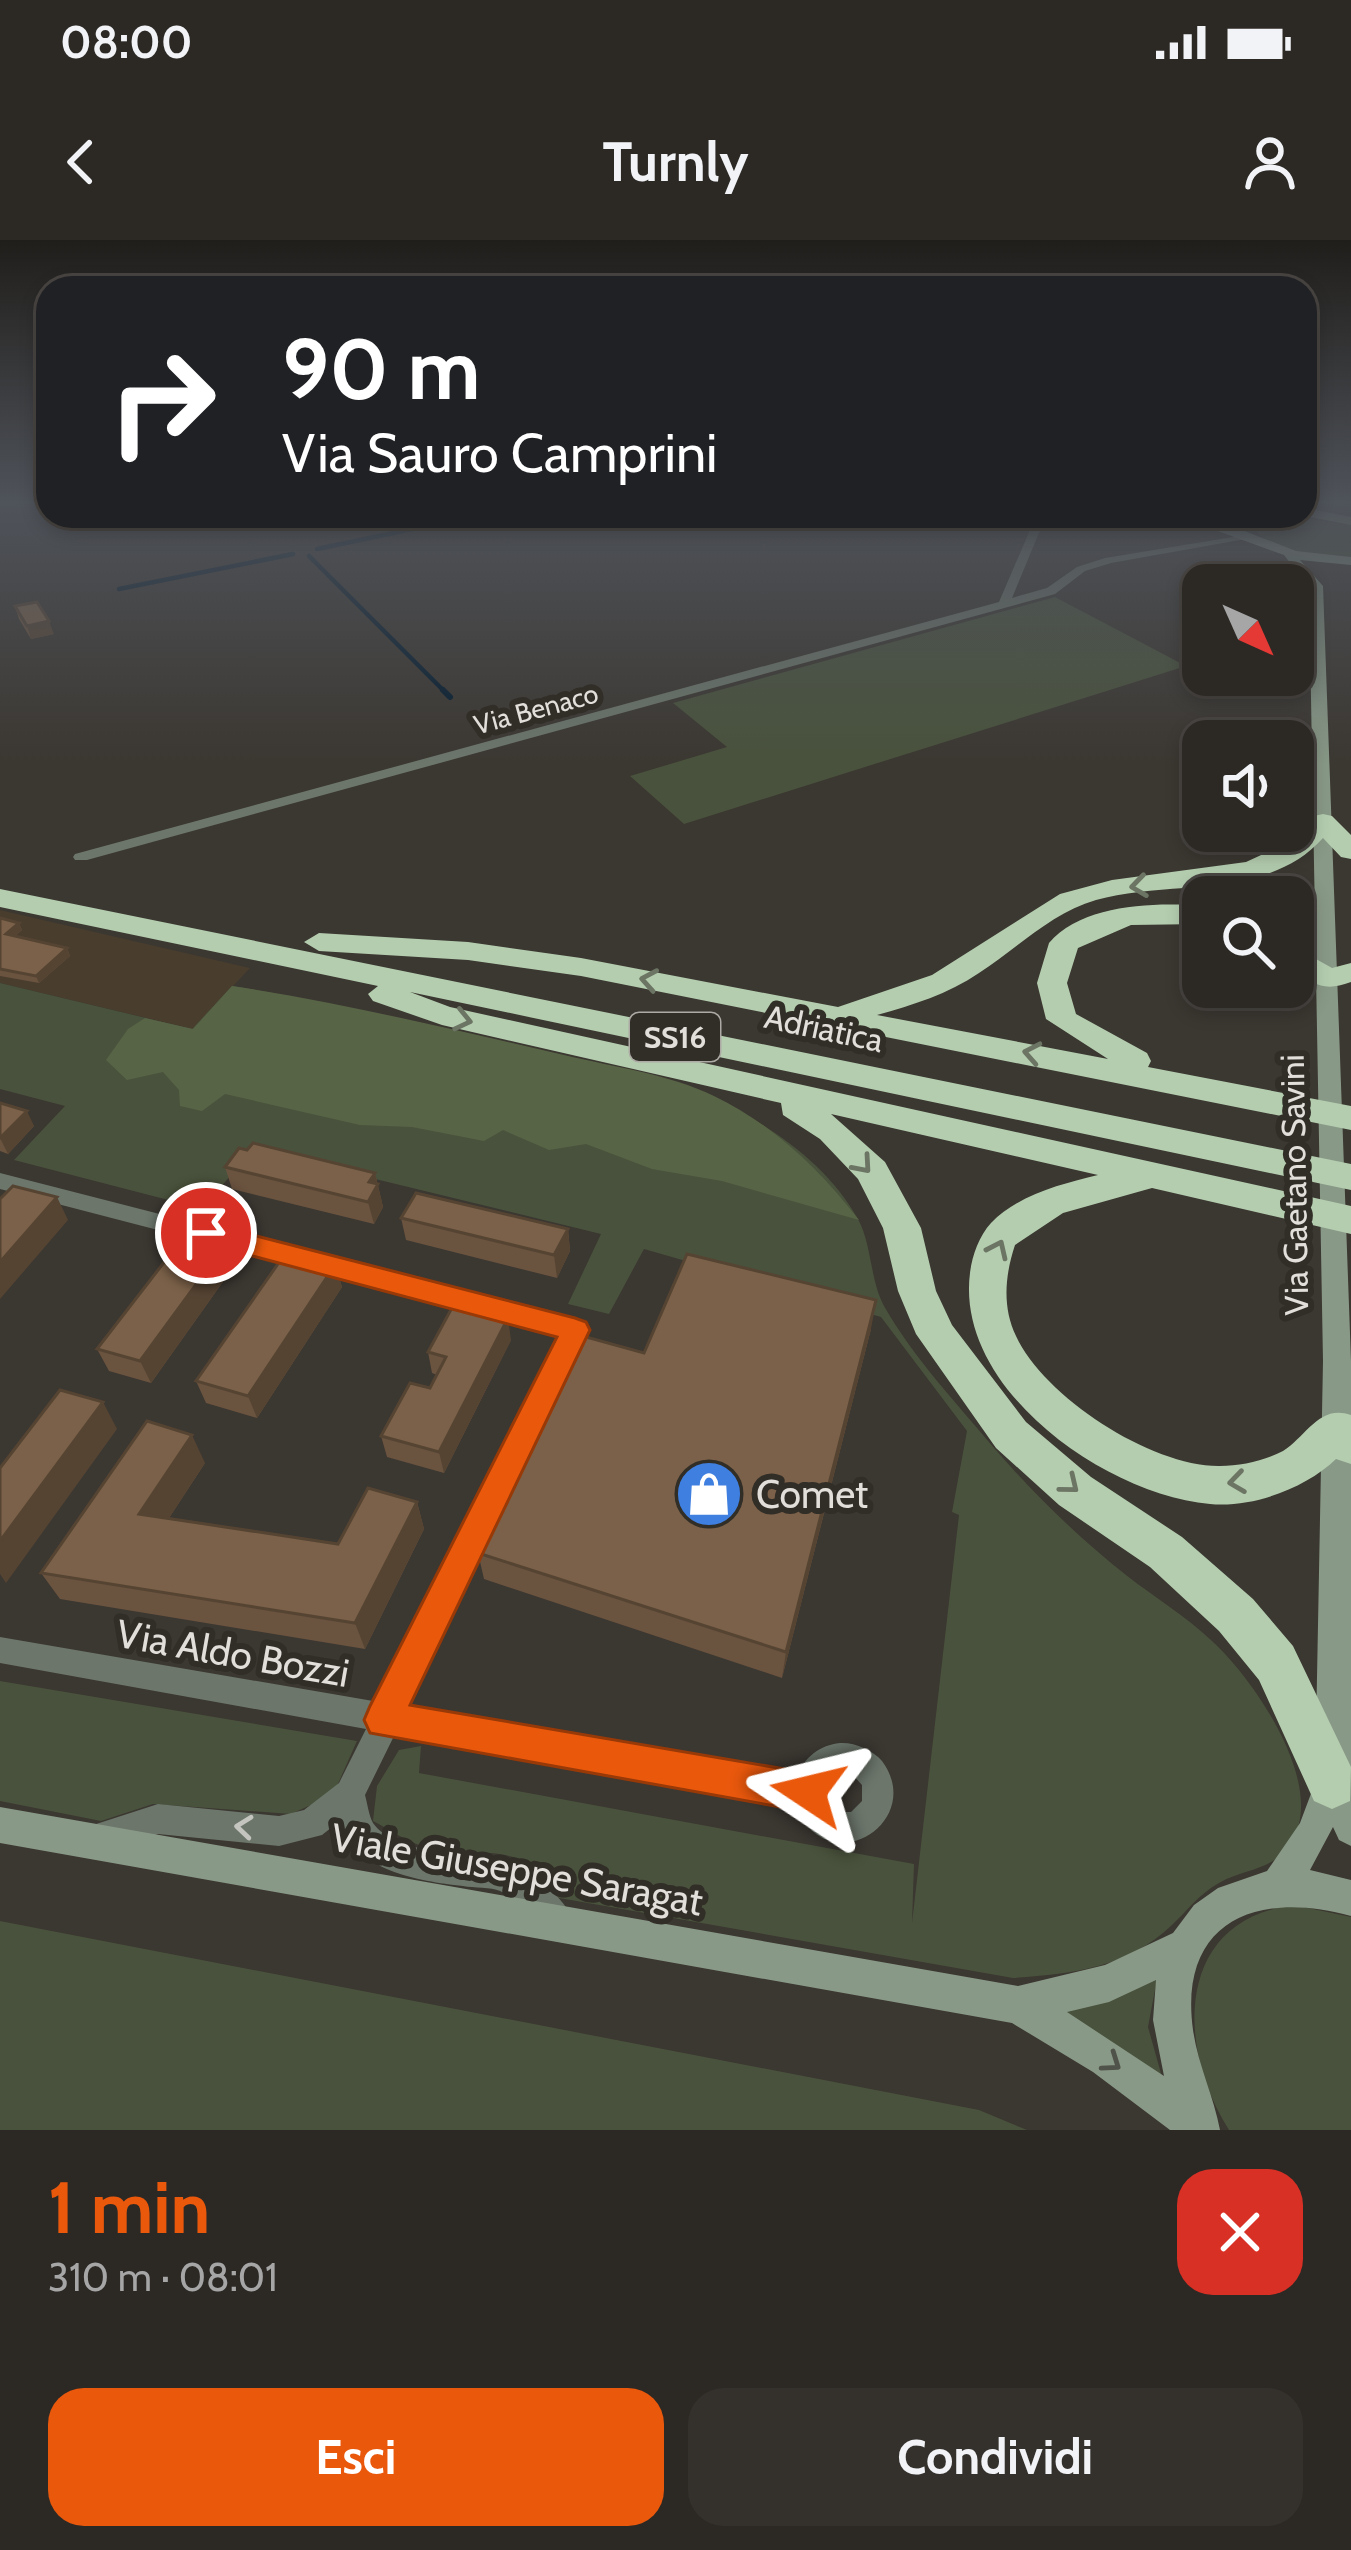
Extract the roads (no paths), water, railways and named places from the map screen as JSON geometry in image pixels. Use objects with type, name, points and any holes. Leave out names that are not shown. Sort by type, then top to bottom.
[{"type":"highway","points":[[1323,822],[1351,851]]},
{"type":"highway","name":"SS16","points":[[840,1015],[937,984],[1042,914],[1089,893],[1213,876],[1275,861],[1297,849],[1323,822]]},
{"type":"highway","name":"Adriatica","points":[[0,881],[279,946],[1351,1177]]},
{"type":"highway","name":"Adriatica","points":[[0,898],[279,946],[1351,1156]]},
{"type":"highway","name":"SS16","points":[[1182,914],[1154,912],[1104,920],[1064,944],[1052,983],[1062,1019],[1110,1050],[1188,1084]]},
{"type":"highway","name":"SS16","points":[[279,946],[467,951],[840,1015],[1351,1118]]},
{"type":"highway","name":"SS16","points":[[279,946],[442,1015],[1351,1220]]},
{"type":"highway","name":"SS16","points":[[772,1092],[832,1131],[872,1171],[902,1228],[917,1291],[936,1334],[1011,1435],[1075,1491],[1166,1552],[1236,1615],[1276,1663],[1345,1789]]},
{"type":"highway","name":"SS16","points":[[1154,1177],[1088,1190],[1044,1205],[1000,1235],[986,1278],[992,1329],[1024,1383],[1093,1444],[1159,1473],[1208,1486],[1250,1481],[1301,1463],[1344,1437]]},
{"type":"main road","name":"Via Gaetano Savini","points":[[1280,1884],[1345,1789],[1344,1437],[1334,1271],[1330,1067],[1340,976],[1323,822],[1316,589]]},
{"type":"main road","name":"Viale Giuseppe Saragat","points":[[0,1825],[1018,2005],[1107,2058],[1202,2129]]},
{"type":"main road","points":[[1202,2129],[1176,2062],[1172,1999],[1186,1946],[1210,1914],[1241,1893],[1280,1884],[1326,1888],[1351,1898]]},
{"type":"main road","name":"Viale Giuseppe Saragat","points":[[1018,2005],[1109,1983],[1186,1946]]},
{"type":"street","points":[[1004,603],[1010,589]]},
{"type":"street","name":"Via Benaco","points":[[81,857],[1053,589]]},
{"type":"street","points":[[6,1189],[575,1330],[350,1794],[311,1824],[279,1831],[158,1819],[96,1839]]},
{"type":"street","name":"Via Aldo Bozzi","points":[[0,1650],[808,1792]]},
{"type":"street","points":[[350,1794],[360,1832],[388,1853],[435,1867],[508,1876],[560,1923]]},
{"type":"waterway","points":[[342,589],[450,697]]},
{"type":"place","name":"Comet","points":[[709,1494]]}]
